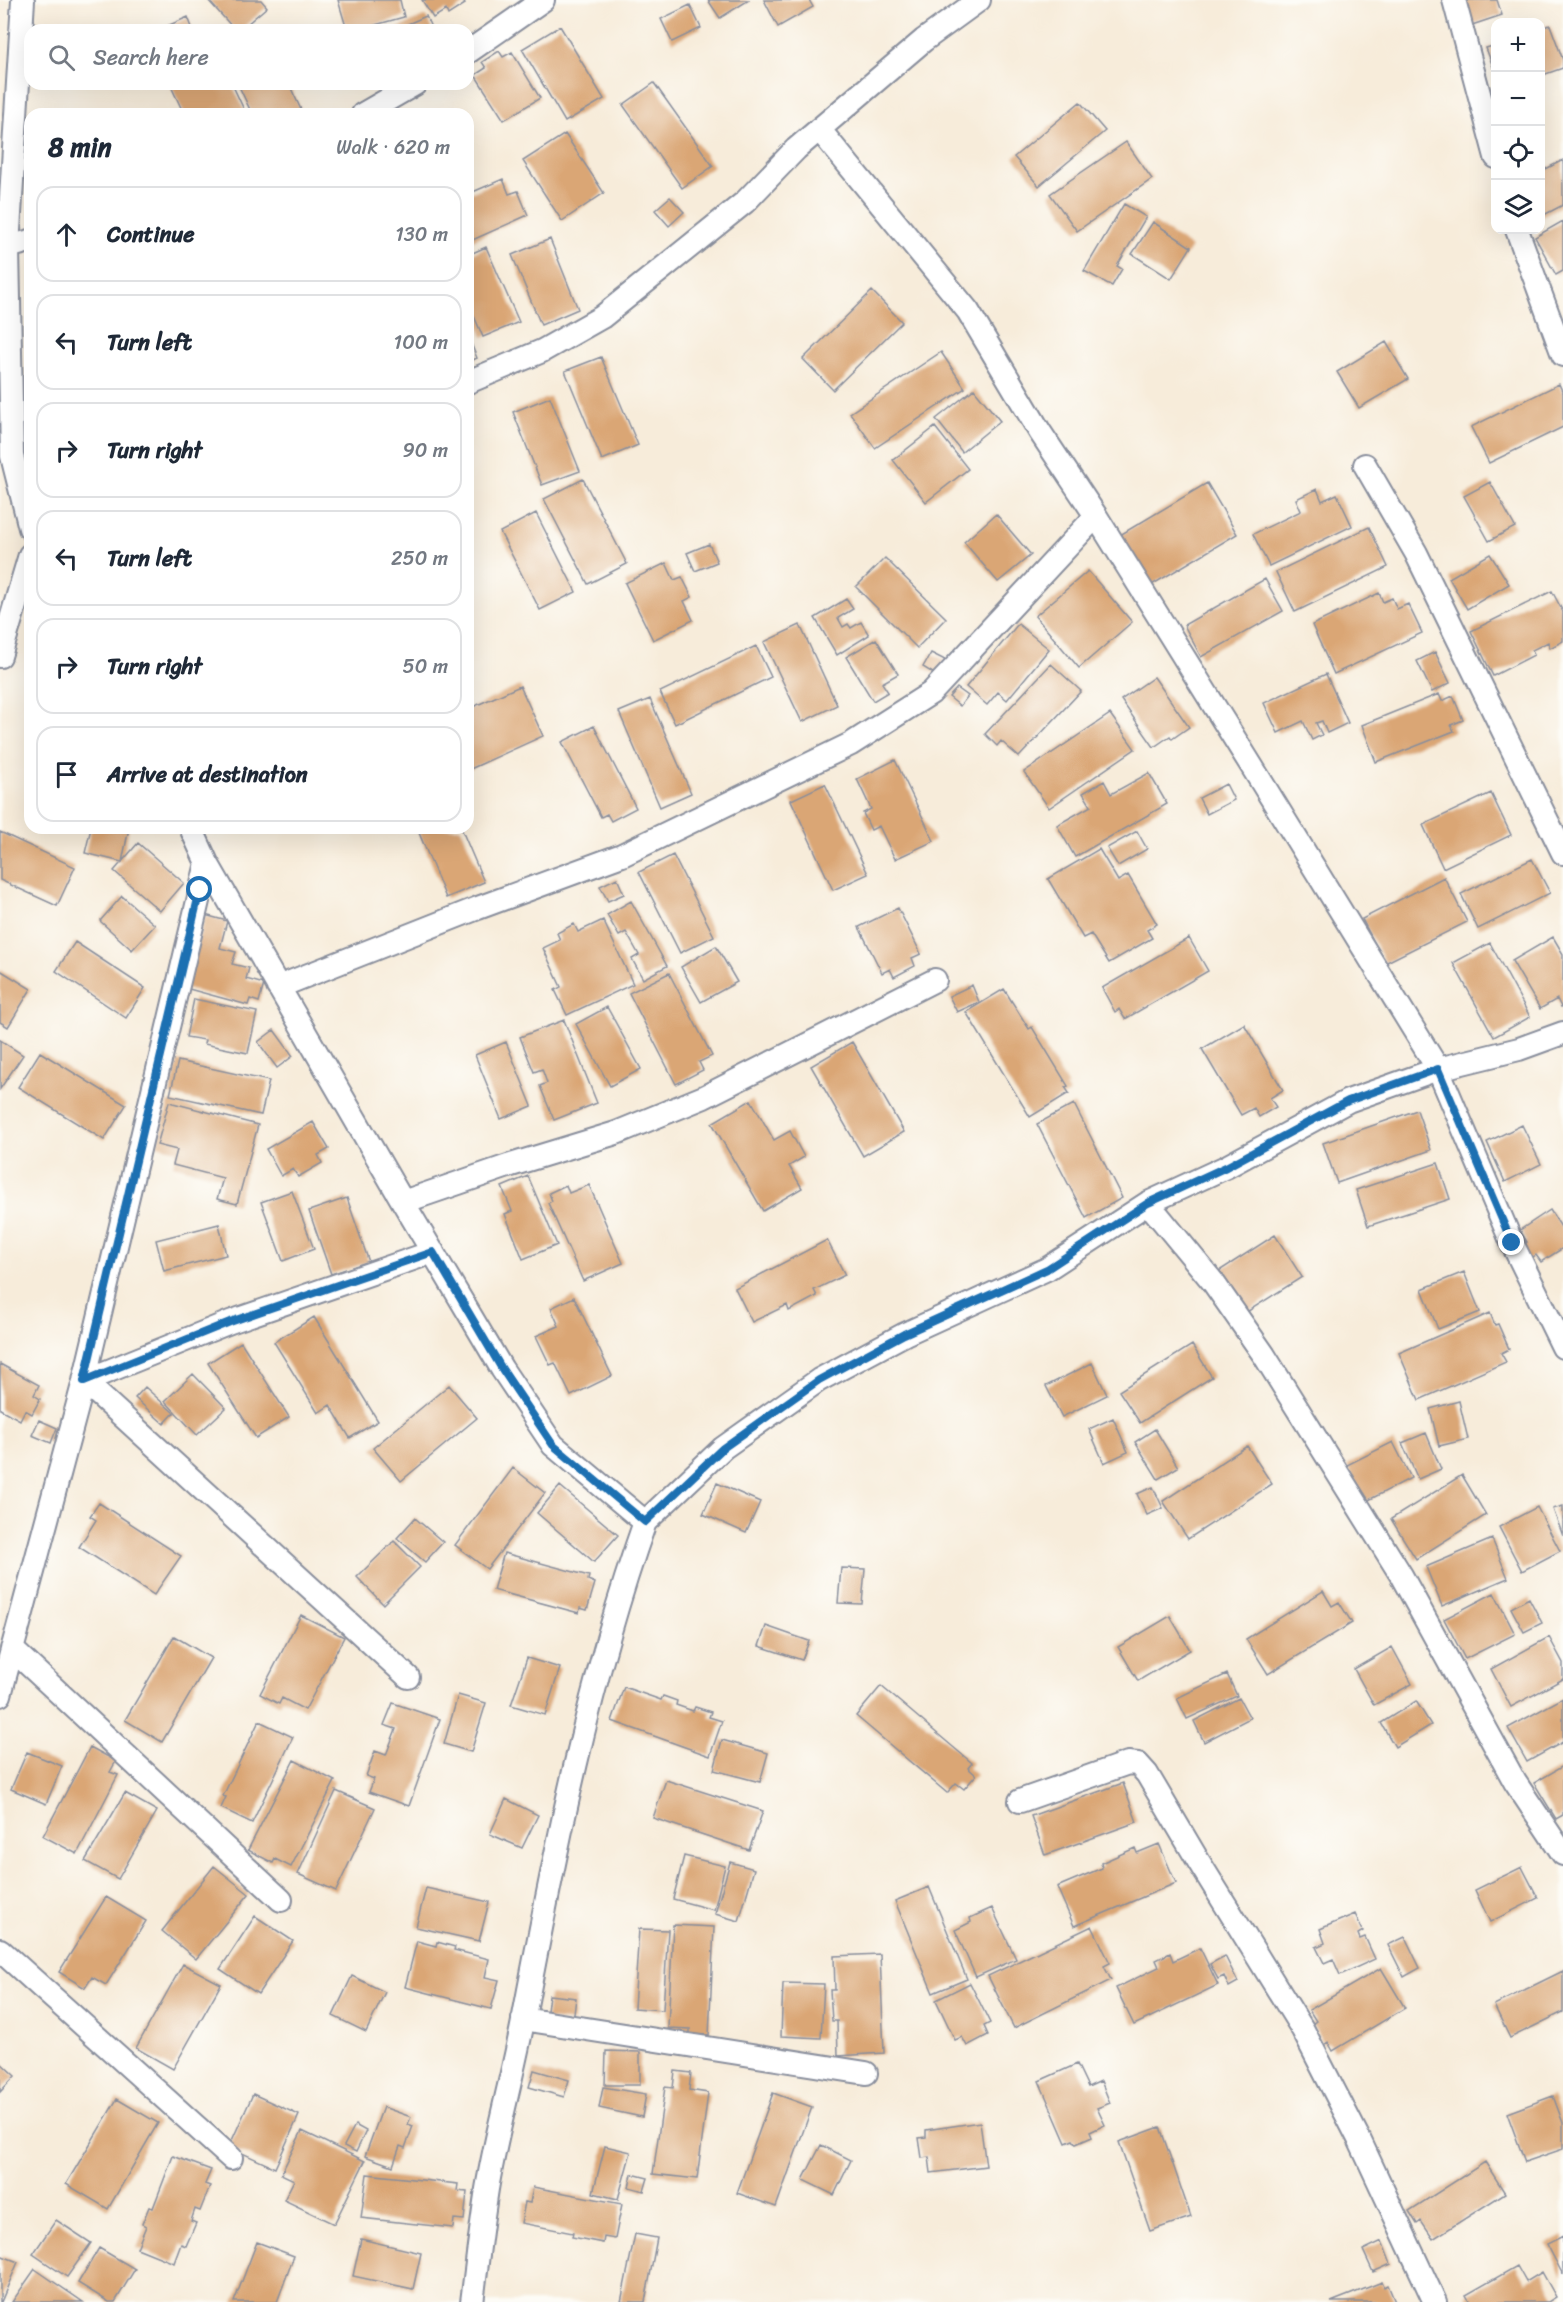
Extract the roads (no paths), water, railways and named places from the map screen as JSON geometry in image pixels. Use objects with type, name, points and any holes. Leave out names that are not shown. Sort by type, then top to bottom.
[{"type":"street","points":[[23,0],[5,220],[8,246],[12,456],[24,504]]},
{"type":"street","points":[[474,48],[543,0]]},
{"type":"street","points":[[474,379],[542,351],[602,317],[745,202],[796,149],[924,40],[979,0]]},
{"type":"street","points":[[1454,0],[1491,138]]},
{"type":"street","points":[[373,108],[405,90]]},
{"type":"street","points":[[819,129],[968,311],[1040,432],[1096,516],[1438,1069],[1512,1243],[1563,1347]]},
{"type":"street","points":[[1518,234],[1563,355]]},
{"type":"street","points":[[8,246],[24,242]]},
{"type":"street","points":[[1365,465],[1416,553],[1563,853]]},
{"type":"street","points":[[278,987],[478,908],[622,855],[851,744],[931,693],[1096,516]]},
{"type":"street","points":[[0,656],[24,575]]},
{"type":"street","points":[[193,834],[278,987],[502,1369],[553,1445],[645,1522]]},
{"type":"street","points":[[0,1695],[84,1381],[207,863]]},
{"type":"street","points":[[403,1202],[511,1165],[616,1133],[704,1096],[935,980]]},
{"type":"street","points":[[472,2302],[487,2188],[559,1833],[609,1639],[645,1522],[723,1448],[819,1380],[904,1334],[1047,1269],[1148,1203],[1226,1167],[1348,1101],[1438,1069],[1519,1049],[1563,1033]]},
{"type":"street","points":[[1148,1203],[1213,1282],[1264,1355],[1401,1575],[1515,1782],[1563,1854]]},
{"type":"street","points":[[84,1381],[230,1322],[433,1252]]},
{"type":"street","points":[[84,1381],[408,1677]]},
{"type":"street","points":[[12,1649],[281,1900]]},
{"type":"street","points":[[1020,1801],[1128,1763],[1138,1764],[1147,1774],[1303,2030],[1359,2139],[1435,2302]]},
{"type":"street","points":[[0,1950],[231,2157]]},
{"type":"street","points":[[523,2019],[866,2073]]}]
